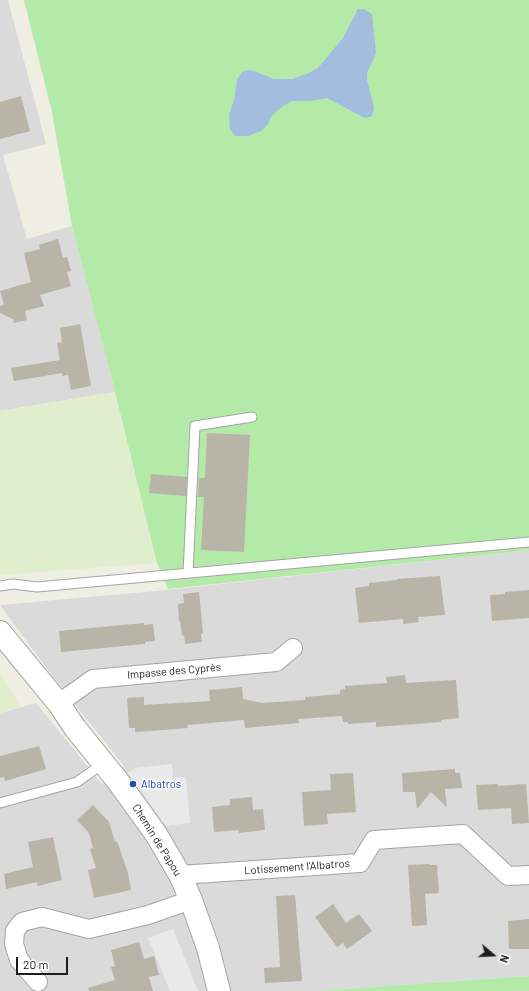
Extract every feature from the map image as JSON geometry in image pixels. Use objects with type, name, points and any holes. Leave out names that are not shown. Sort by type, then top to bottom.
[{"type":"street","name":"Chemin de Papou","points":[[0,632],[59,704],[75,728],[117,780],[156,834],[180,875],[191,900],[208,948],[219,991]]},
{"type":"street","name":"Impasse des Cyprès","points":[[59,704],[93,679],[276,662],[293,648]]},
{"type":"street","name":"Lotissement l'Albatros","points":[[180,875],[360,863],[374,840],[463,834],[508,876],[529,874]]},
{"type":"street","points":[[38,982],[19,960],[14,944],[15,931],[22,922],[42,917],[88,929],[148,915],[191,900]]},
{"type":"lane","points":[[188,572],[195,426],[252,416]]},
{"type":"lane","points":[[0,586],[13,584],[37,587],[529,542]]},
{"type":"lane","points":[[0,803],[77,782],[103,762]]},
{"type":"shaded area","points":[[0,0],[8,0],[46,144],[3,155],[27,239],[72,226],[115,392],[0,411]]},
{"type":"shaded area","points":[[529,550],[529,976],[318,991],[0,991],[0,713],[36,703],[102,784],[124,766],[50,673],[0,605],[167,590]]},
{"type":"shaded area","points":[[172,764],[173,777],[186,777],[190,823],[166,826],[128,773],[136,768]]},
{"type":"shaded area","points":[[173,929],[198,991],[170,991],[148,938]]},
{"type":"green space","points":[[24,0],[529,0],[529,550],[168,589],[157,563],[72,226],[52,112]]},
{"type":"green space","points":[[115,392],[157,563],[0,575],[0,411]]},
{"type":"green space","points":[[0,672],[21,707],[0,713]]},
{"type":"green space","points":[[529,976],[529,991],[318,991]]},
{"type":"water","points":[[358,9],[364,9],[372,14],[376,53],[367,73],[367,80],[374,107],[372,116],[366,118],[363,117],[327,98],[311,101],[292,101],[276,112],[261,131],[248,136],[235,136],[230,129],[229,115],[235,96],[237,79],[242,72],[247,70],[254,71],[274,79],[292,79],[309,73],[318,68],[343,38]]},
{"type":"building","points":[[21,96],[30,131],[0,139],[0,102]]},
{"type":"building","points":[[58,239],[63,258],[67,257],[71,271],[67,272],[71,286],[40,295],[44,306],[25,311],[27,320],[14,323],[13,319],[0,313],[0,306],[4,305],[0,291],[31,282],[24,253],[40,249],[39,245]]},
{"type":"building","points":[[80,324],[91,386],[71,390],[68,375],[62,376],[62,373],[14,381],[11,368],[60,360],[57,343],[62,342],[60,328]]},
{"type":"building","points":[[207,433],[250,435],[244,552],[201,550],[204,497],[198,497],[199,478],[205,478]]},
{"type":"building","points":[[151,474],[187,477],[186,496],[149,493]]},
{"type":"building","points":[[440,576],[445,615],[418,617],[419,622],[403,624],[403,619],[359,623],[355,588],[369,586],[369,583],[397,579]]},
{"type":"building","points":[[529,590],[529,618],[492,621],[490,595]]},
{"type":"building","points":[[199,592],[203,633],[201,634],[202,642],[185,644],[184,635],[182,636],[179,621],[178,604],[184,603],[183,594]]},
{"type":"building","points":[[144,623],[144,625],[153,624],[155,641],[145,642],[145,644],[61,652],[59,631]]},
{"type":"building","points":[[405,675],[406,683],[456,680],[459,718],[441,720],[442,722],[376,727],[376,722],[348,724],[348,722],[343,722],[342,716],[298,719],[299,723],[245,728],[244,720],[187,725],[188,728],[151,731],[135,732],[135,728],[129,728],[127,698],[144,697],[144,705],[210,701],[209,690],[242,687],[243,699],[262,703],[305,700],[305,697],[340,694],[340,690],[345,689],[345,686],[387,683],[386,677]]},
{"type":"building","points":[[39,746],[46,769],[5,781],[4,777],[0,778],[0,756]]},
{"type":"building","points":[[455,769],[455,773],[460,773],[462,788],[445,789],[447,807],[431,792],[417,809],[415,792],[403,792],[402,773]]},
{"type":"building","points":[[353,773],[356,812],[327,814],[328,824],[304,826],[302,792],[331,790],[330,774]]},
{"type":"building","points":[[498,784],[498,786],[526,784],[529,823],[512,824],[511,808],[478,810],[476,785]]},
{"type":"building","points":[[252,797],[253,810],[263,809],[265,830],[239,833],[238,830],[214,832],[212,807],[230,805],[230,799]]},
{"type":"building","points":[[93,805],[109,822],[115,842],[117,841],[128,873],[131,890],[94,898],[88,870],[96,868],[90,849],[93,848],[89,833],[77,820]]},
{"type":"building","points":[[53,837],[62,880],[38,886],[37,882],[6,889],[4,874],[33,867],[28,842]]},
{"type":"building","points":[[408,865],[437,865],[439,893],[425,894],[427,925],[412,926]]},
{"type":"building","points":[[295,895],[302,981],[265,983],[264,968],[280,967],[276,896]]},
{"type":"building","points":[[333,904],[346,923],[359,914],[372,931],[347,949],[343,943],[337,947],[315,917]]},
{"type":"building","points":[[529,919],[529,949],[509,949],[508,921]]},
{"type":"building","points":[[139,942],[144,959],[154,956],[159,975],[149,977],[153,991],[89,991],[88,988],[115,980],[111,967],[115,966],[111,950]]},
{"type":"place","name":"Albatros","points":[[133,784]]}]
